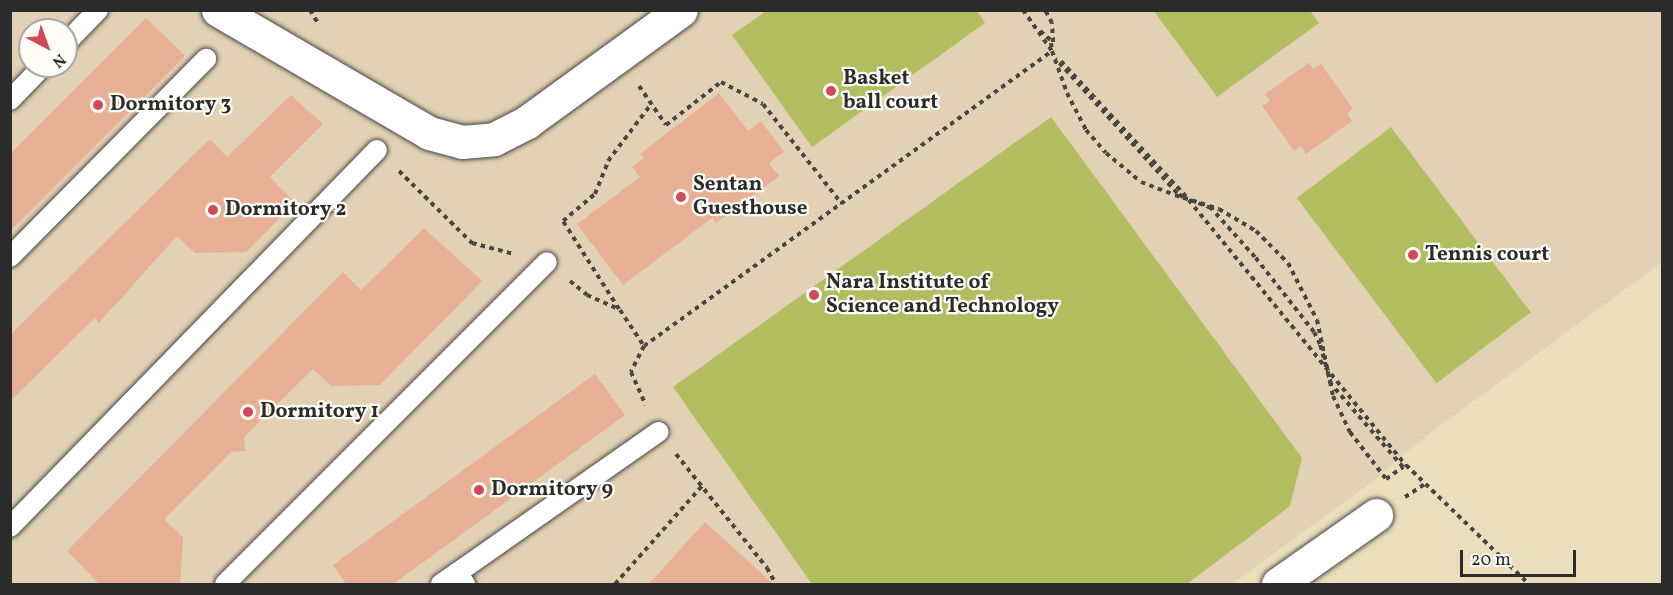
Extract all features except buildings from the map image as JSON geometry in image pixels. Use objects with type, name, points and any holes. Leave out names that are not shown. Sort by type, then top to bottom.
[{"type":"street","points":[[218,10],[422,129],[462,142],[494,139],[527,122],[681,10]]},
{"type":"street","points":[[1278,585],[1376,515]]},
{"type":"lane","points":[[78,31],[98,10]]},
{"type":"lane","points":[[10,257],[206,59]]},
{"type":"lane","points":[[10,100],[32,78]]},
{"type":"lane","points":[[10,527],[378,150]]},
{"type":"lane","points":[[225,585],[547,262]]},
{"type":"lane","points":[[441,585],[461,579],[658,432]]},
{"type":"path","points":[[1024,10],[1052,43]]},
{"type":"path","points":[[1024,10],[1052,51],[1081,121],[1106,153],[1141,182],[1186,199],[1197,202],[1220,209],[1247,225],[1288,263],[1317,320],[1319,331],[1326,363],[1328,374],[1333,396],[1350,432],[1386,479],[1403,467],[1331,384],[1328,374],[1326,364],[1320,344],[1314,332],[1255,256],[1211,208],[1192,201],[1183,197],[1177,193],[1056,59]]},
{"type":"path","points":[[1045,10],[1052,23],[1052,51],[1184,193],[1406,465],[1529,585]]},
{"type":"path","points":[[644,346],[1052,51]]},
{"type":"path","points":[[618,56],[666,124],[721,82],[763,104],[842,204]]},
{"type":"path","points":[[620,310],[563,220],[595,194],[608,161],[652,103]]},
{"type":"path","points":[[658,432],[767,568],[776,585]]},
{"type":"path","points":[[615,585],[702,486]]},
{"type":"shaded area","name":"Nara Institute of Science and Technology","points":[[10,11],[1662,11],[1662,262],[1426,436],[1372,482],[1232,584],[11,584]]},
{"type":"green space","name":"Basket ball court","points":[[766,11],[977,11],[985,23],[812,147],[732,35]]},
{"type":"green space","points":[[1154,11],[1310,11],[1319,23],[1217,97]]},
{"type":"green space","points":[[1051,117],[1302,458],[1290,506],[1187,584],[812,584],[673,387]]},
{"type":"green space","name":"Tennis court","points":[[1391,127],[1531,312],[1436,383],[1297,198]]},
{"type":"place","name":"Basket ball court","points":[[831,91]]},
{"type":"place","name":"Dormitory 3","points":[[98,105]]},
{"type":"place","name":"Sentan Guesthouse","points":[[681,197]]},
{"type":"place","name":"Dormitory 2","points":[[213,210]]},
{"type":"place","name":"Tennis court","points":[[1413,255]]},
{"type":"place","name":"Nara Institute of Science and Technology","points":[[814,295]]},
{"type":"place","name":"Dormitory 1","points":[[248,412]]},
{"type":"place","name":"Dormitory 9","points":[[479,490]]}]
